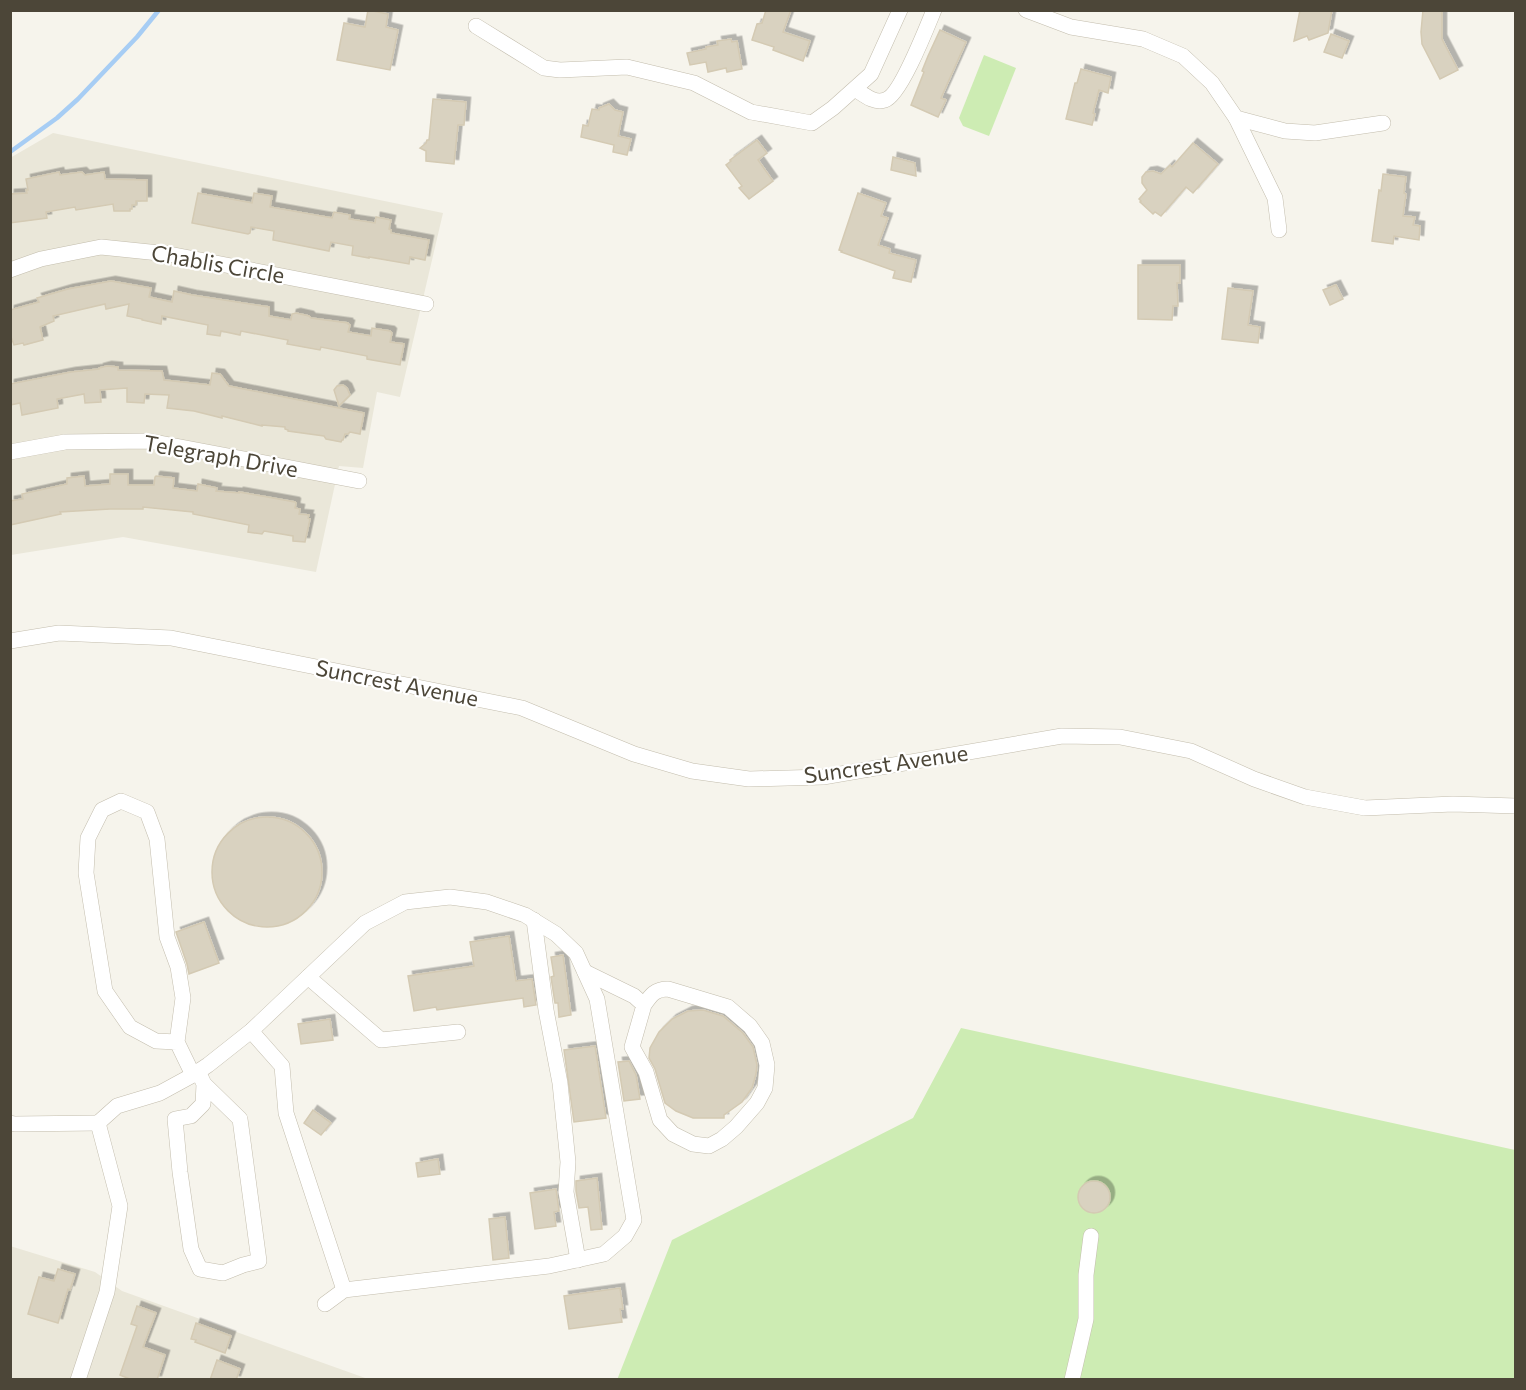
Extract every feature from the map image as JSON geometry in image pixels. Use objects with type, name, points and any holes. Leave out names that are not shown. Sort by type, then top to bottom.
[{"type":"street","points":[[476,26],[544,68],[560,70],[627,67],[694,83],[751,112],[812,123],[872,74],[900,10]]},
{"type":"street","points":[[855,89],[876,101],[888,99],[899,85],[917,51],[934,10]]},
{"type":"street","points":[[1026,10],[1071,27],[1143,39],[1183,56],[1212,83],[1236,118],[1275,198],[1279,230]]},
{"type":"street","points":[[1236,118],[1285,131],[1315,133],[1383,123]]},
{"type":"street","name":"Chablis Circle","points":[[10,270],[41,259],[101,247],[169,254],[426,303]]},
{"type":"street","name":"Telegraph Drive","points":[[10,452],[66,442],[149,441],[359,482]]},
{"type":"street","name":"Suncrest Avenue","points":[[10,641],[59,633],[171,639],[522,708],[634,754],[692,771],[749,779],[823,777],[1062,736],[1120,737],[1191,751],[1254,779],[1305,798],[1365,808],[1453,804],[1515,806]]},
{"type":"street","points":[[177,1042],[156,1041],[130,1027],[105,991],[86,873],[88,838],[102,810],[121,801],[147,812],[157,839],[167,937],[178,967],[183,998],[177,1042],[198,1077],[240,1119],[259,1262],[243,1265],[223,1273],[200,1269],[190,1249],[180,1172],[175,1119],[191,1116],[202,1104],[198,1077]]},
{"type":"street","points":[[10,1123],[98,1123],[117,1106],[160,1093],[198,1077],[251,1031],[364,923],[405,902],[450,897],[487,902],[534,920],[556,934],[576,953],[597,999],[634,1220],[625,1236],[604,1254],[549,1266],[344,1290],[325,1304]]},
{"type":"street","points":[[534,920],[546,1010],[560,1083],[568,1162],[566,1192],[578,1260]]},
{"type":"street","points":[[585,972],[634,996],[644,1005]]},
{"type":"street","points":[[308,977],[381,1040],[458,1032]]},
{"type":"street","points":[[668,989],[728,1007],[750,1026],[762,1043],[767,1065],[765,1088],[757,1103],[736,1127],[709,1146],[693,1144],[673,1134],[660,1120],[646,1072],[632,1047],[644,1005],[652,993],[668,989]]},
{"type":"street","points":[[251,1031],[282,1066],[286,1113],[344,1290]]},
{"type":"street","points":[[78,1380],[107,1292],[120,1206],[98,1123]]},
{"type":"street","points":[[1072,1380],[1086,1319],[1086,1275],[1091,1236]]},
{"type":"shaded area","points":[[53,133],[443,213],[400,397],[377,392],[363,468],[339,466],[316,572],[123,537],[11,555],[10,158]]},
{"type":"shaded area","points":[[10,1246],[95,1272],[122,1291],[368,1379],[11,1379]]},
{"type":"green space","points":[[984,55],[1016,68],[989,136],[963,126],[959,118]]},
{"type":"green space","points":[[961,1028],[1515,1150],[1515,1379],[617,1380],[672,1240],[913,1118]]},
{"type":"building","points":[[368,10],[388,14],[386,27],[398,30],[390,70],[337,60],[344,23],[365,27]]},
{"type":"building","points":[[766,10],[791,10],[783,32],[810,41],[803,61],[773,50],[774,47],[752,40],[757,24],[762,23]]},
{"type":"building","points":[[1300,10],[1332,10],[1328,33],[1309,40],[1307,36],[1294,41]]},
{"type":"building","points":[[1423,10],[1442,10],[1442,39],[1458,70],[1440,79],[1422,44]]},
{"type":"building","points":[[940,30],[966,42],[941,98],[946,100],[938,117],[911,105],[924,72],[922,71]]},
{"type":"building","points":[[1331,34],[1349,41],[1342,58],[1324,52]]},
{"type":"building","points":[[731,39],[732,42],[737,41],[742,69],[727,72],[726,68],[708,72],[706,62],[690,65],[687,53],[718,45],[717,41]]},
{"type":"building","points":[[1081,69],[1111,77],[1108,93],[1099,90],[1092,125],[1066,119]]},
{"type":"building","points":[[433,99],[466,102],[464,125],[458,125],[454,164],[426,161],[426,151],[420,148],[429,140]]},
{"type":"building","points":[[609,104],[615,110],[623,112],[618,136],[631,139],[627,155],[613,152],[614,145],[581,137],[583,125],[588,126],[592,109],[599,110]]},
{"type":"building","points":[[757,140],[767,153],[758,160],[773,181],[749,199],[739,188],[742,186],[726,165]]},
{"type":"building","points":[[1193,143],[1218,164],[1193,193],[1186,187],[1161,216],[1155,212],[1153,214],[1139,199],[1147,190],[1142,183],[1142,177],[1146,172],[1153,171],[1161,174],[1170,165],[1172,167]]},
{"type":"building","points":[[893,157],[915,163],[916,176],[891,170]]},
{"type":"building","points":[[59,172],[60,175],[82,172],[85,175],[104,172],[105,179],[147,180],[147,201],[136,201],[136,205],[132,205],[130,211],[114,211],[113,204],[76,210],[75,207],[46,212],[47,218],[10,223],[10,194],[27,193],[26,179]]},
{"type":"building","points":[[1383,174],[1406,177],[1403,216],[1415,217],[1413,225],[1420,226],[1419,240],[1394,236],[1393,244],[1372,241]]},
{"type":"building","points":[[198,193],[252,203],[254,193],[272,196],[270,207],[332,218],[334,212],[350,215],[349,219],[375,223],[376,217],[391,220],[389,229],[391,233],[429,240],[425,260],[410,257],[409,264],[369,258],[352,255],[353,246],[331,242],[329,251],[273,240],[274,231],[251,227],[248,234],[192,223]]},
{"type":"building","points":[[858,193],[886,203],[881,216],[888,218],[878,245],[890,249],[889,253],[916,260],[911,282],[893,278],[895,271],[839,250]]},
{"type":"building","points":[[1138,265],[1180,265],[1180,283],[1177,283],[1178,306],[1173,306],[1172,320],[1138,319]]},
{"type":"building","points":[[111,281],[151,288],[149,297],[172,302],[174,291],[269,307],[269,316],[291,320],[292,314],[296,313],[311,318],[348,323],[350,325],[348,332],[371,336],[372,328],[390,331],[392,333],[390,342],[404,344],[400,365],[321,347],[320,350],[287,344],[288,340],[241,331],[240,335],[221,331],[220,336],[207,334],[208,325],[162,316],[161,324],[142,320],[127,316],[129,304],[106,309],[105,304],[53,316],[54,321],[40,327],[43,340],[14,345],[10,334],[10,310],[39,302],[37,298],[68,289]]},
{"type":"building","points":[[1336,285],[1343,299],[1330,305],[1323,290]]},
{"type":"building","points":[[1228,288],[1253,291],[1248,325],[1260,327],[1258,343],[1222,339]]},
{"type":"building","points":[[107,366],[118,367],[118,370],[162,371],[164,380],[210,385],[212,373],[220,374],[229,386],[364,413],[360,434],[350,432],[345,434],[341,442],[326,439],[324,436],[288,431],[285,427],[262,426],[222,416],[222,418],[194,411],[167,408],[169,395],[145,394],[144,403],[127,402],[127,388],[100,390],[101,402],[85,403],[84,394],[57,399],[58,408],[22,415],[20,403],[10,405],[10,384]]},
{"type":"building","points":[[343,385],[350,395],[339,406],[334,390],[337,386]]},
{"type":"building","points":[[110,474],[128,474],[128,485],[154,485],[156,476],[174,478],[173,488],[197,491],[198,484],[217,488],[216,491],[239,492],[295,502],[295,508],[300,509],[299,514],[309,515],[310,519],[305,542],[293,541],[293,536],[264,531],[262,534],[248,532],[249,525],[193,514],[193,512],[143,507],[143,509],[60,512],[61,514],[10,525],[10,501],[23,499],[22,494],[67,484],[67,478],[84,476],[85,486],[110,484]]},
{"type":"building","points":[[267,817],[288,821],[306,833],[318,851],[322,872],[318,893],[306,911],[288,923],[267,927],[246,923],[228,911],[216,893],[212,872],[216,851],[228,833],[246,821]]},
{"type":"building","points":[[204,922],[219,963],[189,974],[176,932]]},
{"type":"building","points":[[509,936],[516,981],[532,979],[536,1005],[524,1007],[523,998],[414,1011],[408,976],[474,966],[470,942]]},
{"type":"building","points":[[563,955],[571,1015],[559,1017],[551,977],[554,976],[551,957]]},
{"type":"building","points":[[703,1010],[723,1016],[743,1033],[753,1047],[757,1065],[752,1088],[742,1102],[724,1115],[724,1118],[693,1118],[676,1111],[665,1103],[655,1069],[649,1058],[650,1048],[659,1032],[672,1019],[688,1011]]},
{"type":"building","points":[[330,1019],[333,1040],[301,1044],[298,1024]]},
{"type":"building","points":[[595,1046],[606,1118],[574,1122],[564,1050]]},
{"type":"building","points":[[629,1061],[636,1075],[640,1099],[624,1101],[618,1062]]},
{"type":"building","points":[[313,1110],[331,1123],[321,1135],[304,1123]]},
{"type":"building","points":[[438,1159],[440,1174],[418,1177],[416,1163]]},
{"type":"building","points":[[597,1178],[602,1229],[591,1230],[588,1207],[579,1208],[576,1181]]},
{"type":"building","points":[[1094,1181],[1106,1185],[1110,1197],[1106,1209],[1094,1213],[1082,1209],[1078,1197],[1082,1185]]},
{"type":"building","points":[[556,1189],[559,1211],[554,1212],[556,1226],[535,1229],[530,1193]]},
{"type":"building","points":[[505,1217],[509,1258],[493,1260],[489,1219]]},
{"type":"building","points":[[58,1269],[75,1274],[58,1323],[28,1314],[39,1277],[54,1281]]},
{"type":"building","points":[[620,1288],[622,1322],[569,1329],[564,1296]]},
{"type":"building","points":[[137,1306],[156,1313],[143,1347],[165,1355],[157,1380],[132,1380],[120,1375],[137,1326],[131,1324]]},
{"type":"building","points":[[196,1323],[231,1336],[225,1353],[191,1339]]},
{"type":"building","points":[[217,1360],[240,1369],[236,1380],[210,1380]]},
{"type":"waterway","points":[[10,152],[57,118],[78,99],[137,37],[159,10]]}]
